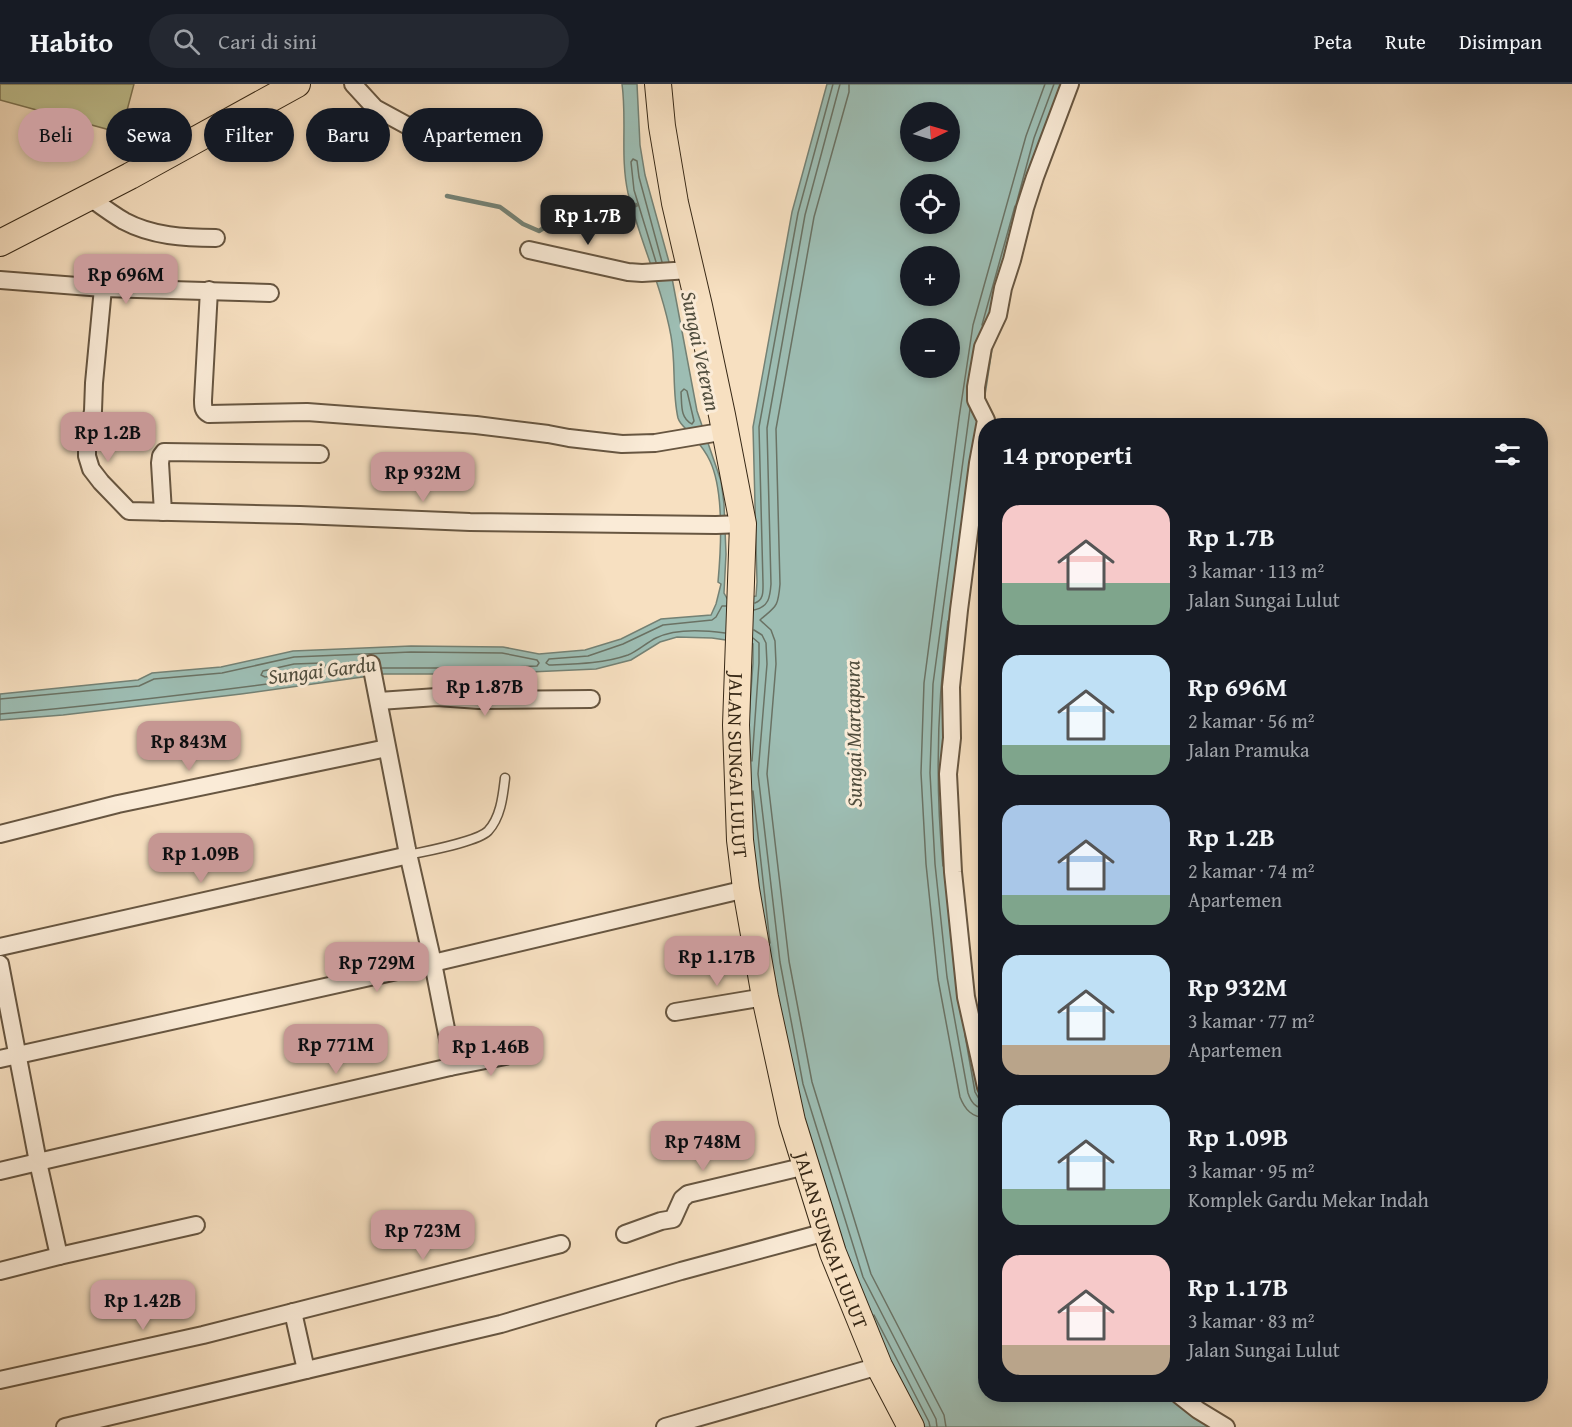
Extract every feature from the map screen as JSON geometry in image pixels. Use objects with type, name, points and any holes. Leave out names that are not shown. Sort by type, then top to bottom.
[{"type":"main road","points":[[0,243],[130,176],[297,84]]},
{"type":"main road","name":"JALAN SUNGAI LULUT","points":[[658,84],[682,270],[699,306],[730,525],[742,573],[736,725],[740,840],[765,997],[792,1121],[826,1232],[879,1366],[911,1427]]},
{"type":"street","points":[[353,84],[375,108],[402,123]]},
{"type":"street","points":[[985,418],[976,400],[983,347],[998,315],[1003,288],[1028,197],[1070,84]]},
{"type":"street","points":[[89,197],[123,220],[140,228],[169,236],[216,238]]},
{"type":"street","points":[[529,250],[607,268],[642,273],[682,270]]},
{"type":"street","points":[[0,286],[0,280],[103,288],[270,293]]},
{"type":"street","points":[[103,288],[87,456],[91,469],[100,482],[129,511],[470,522],[730,525]]},
{"type":"street","points":[[209,290],[203,400],[203,408],[209,414],[307,412],[476,425],[622,444],[655,443],[718,433]]},
{"type":"street","points":[[163,512],[160,463],[164,452],[320,454]]},
{"type":"street","points":[[978,464],[951,687],[952,738],[948,774],[953,872],[966,997],[978,1051]]},
{"type":"street","points":[[371,664],[450,1048],[450,1067]]},
{"type":"street","points":[[379,701],[436,697],[479,700],[591,699]]},
{"type":"street","points":[[0,834],[118,804],[387,748]]},
{"type":"street","points":[[0,947],[409,855]]},
{"type":"street","points":[[0,1059],[433,963],[746,889]]},
{"type":"street","points":[[0,964],[38,1162],[59,1256]]},
{"type":"street","points":[[675,1012],[765,997]]},
{"type":"street","points":[[0,1171],[450,1067],[525,1052]]},
{"type":"street","points":[[625,1234],[673,1219],[682,1199],[688,1194],[806,1166]]},
{"type":"street","points":[[0,1271],[196,1225]]},
{"type":"street","points":[[65,1427],[501,1324],[681,1271],[826,1232]]},
{"type":"street","points":[[0,1380],[203,1335],[561,1244]]},
{"type":"street","points":[[293,1312],[306,1370]]},
{"type":"street","points":[[665,1427],[879,1366]]},
{"type":"street","points":[[1188,1402],[1226,1427]]},
{"type":"lane","points":[[409,855],[477,838],[488,831],[499,810],[505,778]]},
{"type":"green space","points":[[0,84],[134,84],[128,108],[106,108],[106,129],[94,126],[94,108],[29,108],[0,100]]},
{"type":"water","points":[[622,84],[637,84],[640,145],[645,175],[669,262],[697,411],[721,481],[726,554],[724,593],[728,600],[756,596],[753,427],[792,212],[827,84],[1069,84],[995,330],[981,418],[978,418],[978,449],[943,773],[978,1065],[978,1402],[1179,1402],[1214,1427],[925,1427],[850,1282],[790,1088],[766,964],[745,774],[753,644],[712,638],[677,637],[660,642],[631,660],[596,669],[487,674],[384,674],[241,694],[0,720],[0,694],[138,680],[152,673],[221,667],[293,651],[411,646],[503,647],[539,654],[585,650],[621,639],[661,619],[711,615],[721,584],[718,582],[720,537],[718,488],[708,458],[678,418],[672,346],[667,318],[633,211],[626,179]]},
{"type":"waterway","points":[[447,196],[500,207],[523,224],[539,231],[575,208],[604,210],[636,205]]},
{"type":"water label","name":"Sungai Veteran","points":[[701,351]]},
{"type":"water label","name":"Sungai Gardu","points":[[322,670]]},
{"type":"water label","name":"Sungai Martapura","points":[[853,734]]}]
